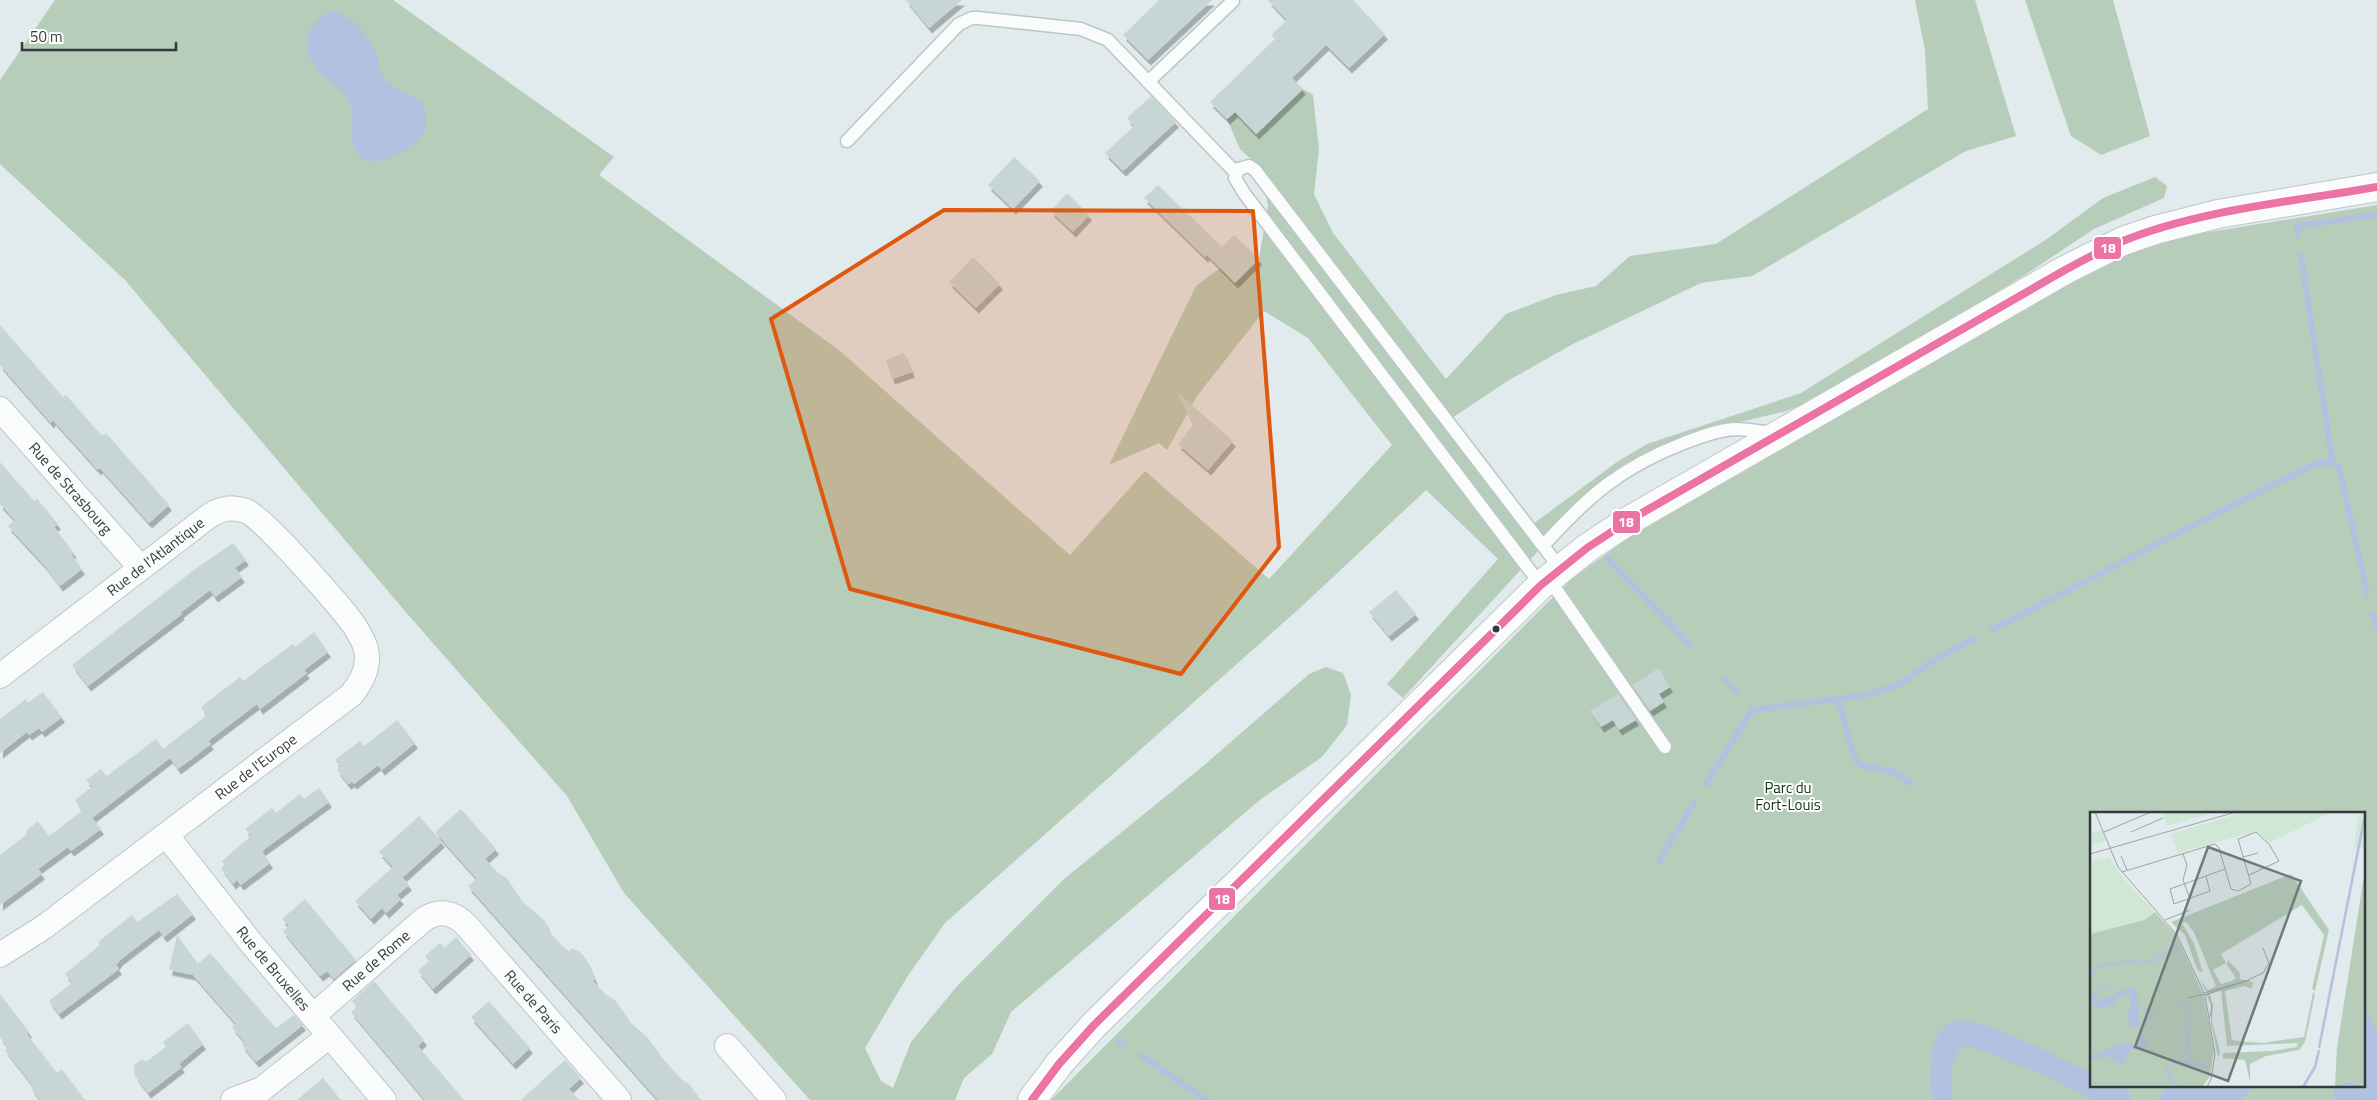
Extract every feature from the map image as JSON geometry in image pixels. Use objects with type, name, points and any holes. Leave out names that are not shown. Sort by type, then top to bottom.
[{"type":"street","points":[[1032,1100],[1059,1064],[1094,1025],[1550,577],[1628,521],[2066,270],[2124,241],[2155,230],[2218,214],[2377,187]]},
{"type":"street","name":"Rue de Strasbourg","points":[[0,409],[141,568]]},
{"type":"street","name":"Rue de l'Atlantique","points":[[0,676],[216,511],[230,508],[245,511],[260,520],[309,574]]},
{"type":"street","name":"Rue de l'Europe","points":[[0,955],[44,927],[351,695],[363,678],[367,660],[361,636],[350,620],[309,574]]},
{"type":"street","name":"Rue de Bruxelles","points":[[166,836],[241,931],[384,1100]]},
{"type":"street","name":"Rue de Rome","points":[[313,1016],[423,920],[442,912]]},
{"type":"street","name":"Rue de Paris","points":[[442,912],[455,915],[461,919],[616,1099]]},
{"type":"street","name":"Rue de l'Europe","points":[[0,968],[44,927]]},
{"type":"street","points":[[232,1100],[262,1089],[329,1036]]},
{"type":"street","points":[[727,1046],[774,1100]]},
{"type":"lane","points":[[1148,82],[1233,1]]},
{"type":"lane","points":[[847,141],[959,24],[972,18],[1081,29],[1108,40],[1236,173],[1237,184],[1550,577],[1666,746]]},
{"type":"lane","points":[[1236,173],[1243,167],[1255,170],[1488,470],[1543,546],[1550,577]]},
{"type":"lane","points":[[1543,546],[1595,492],[1643,461],[1683,444],[1725,431],[1736,429],[1781,433]]},
{"type":"highlighted area","points":[[944,210],[1253,211],[1279,547],[1181,674],[850,589],[771,319]]},
{"type":"green space","points":[[55,0],[393,0],[614,157],[599,175],[840,351],[1070,555],[1145,471],[1269,579],[1392,445],[1308,338],[1264,311],[1197,396],[1167,450],[1159,443],[1109,465],[1196,286],[1220,268],[1235,283],[1259,259],[1268,206],[1262,169],[1240,149],[1227,119],[1235,112],[1257,134],[1303,89],[1313,95],[1319,149],[1314,194],[1333,233],[1446,379],[1506,314],[1556,295],[1596,286],[1630,256],[1716,244],[1928,109],[1925,50],[1915,0],[1975,0],[2016,136],[1966,151],[1752,276],[1701,283],[1571,345],[1506,382],[1449,420],[1529,527],[1617,462],[1647,444],[1801,393],[2047,239],[2103,198],[2155,177],[2167,186],[2164,198],[2094,229],[2034,269],[1834,393],[1786,411],[1736,423],[1628,463],[1604,479],[1403,698],[1387,684],[1498,559],[1426,490],[1301,607],[945,923],[907,977],[865,1048],[881,1081],[893,1088],[911,1042],[958,985],[1064,879],[1202,767],[1309,674],[1326,667],[1343,673],[1351,695],[1347,725],[1322,757],[1261,799],[1011,1012],[992,1054],[964,1078],[955,1100],[810,1100],[624,893],[567,796],[404,610],[125,280],[0,164],[0,80]]},
{"type":"green space","points":[[2025,0],[2113,0],[2150,136],[2101,155],[2071,136]]},
{"type":"green space","name":"Parc du Fort-Louis","points":[[2377,205],[2377,1100],[1051,1100],[1573,578],[1628,538],[2081,277],[2125,256],[2167,241],[2197,234]]},
{"type":"water","points":[[331,11],[347,17],[366,34],[378,58],[381,73],[388,82],[422,102],[426,121],[424,132],[406,150],[387,159],[369,161],[357,153],[353,141],[352,113],[349,102],[346,96],[318,70],[308,53],[308,36],[311,29],[322,16]]},
{"type":"water","points":[[2364,1010],[2377,1030],[2377,1100],[2335,1100],[2333,1088],[2364,1088]]},
{"type":"water","points":[[1960,1020],[1975,1022],[2008,1034],[2090,1073],[2090,1088],[2121,1088],[2130,1094],[2132,1100],[2092,1100],[2046,1076],[1967,1045],[1961,1049],[1954,1061],[1952,1069],[1952,1100],[1931,1100],[1932,1052],[1940,1031],[1948,1024]]},
{"type":"water","points":[[2166,1088],[2252,1088],[2242,1100],[2156,1100]]},
{"type":"building","points":[[906,0],[962,0],[929,28]]},
{"type":"building","points":[[1159,0],[1212,0],[1148,60],[1123,35]]},
{"type":"building","points":[[1268,0],[1353,0],[1385,34],[1349,68],[1326,45],[1292,78],[1303,89],[1256,134],[1235,112],[1227,119],[1210,102],[1275,39],[1271,35],[1287,20]]},
{"type":"building","points":[[1151,96],[1176,122],[1123,171],[1105,153],[1134,126],[1127,118]]},
{"type":"building","points":[[1014,157],[1040,181],[1013,209],[988,185]]},
{"type":"building","points":[[1158,185],[1222,247],[1234,235],[1259,259],[1235,283],[1144,198]]},
{"type":"building","points":[[1067,193],[1089,215],[1073,232],[1051,211]]},
{"type":"building","points":[[973,257],[1000,284],[976,308],[949,282]]},
{"type":"building","points":[[0,325],[63,397],[66,395],[102,436],[106,433],[169,505],[149,523],[100,468],[98,470],[53,420],[51,423],[0,365]]},
{"type":"building","points":[[904,353],[912,372],[892,379],[886,360]]},
{"type":"building","points":[[1177,392],[1233,441],[1208,470],[1178,444],[1193,425]]},
{"type":"building","points":[[0,462],[34,501],[37,499],[58,524],[54,527],[74,553],[71,554],[82,569],[60,586],[45,566],[8,526],[15,520],[0,504]]},
{"type":"building","points":[[233,543],[246,560],[235,568],[242,577],[215,597],[210,590],[180,613],[182,614],[88,686],[72,665],[194,570]]},
{"type":"building","points":[[1396,590],[1416,614],[1389,636],[1369,612]]},
{"type":"building","points":[[314,632],[328,652],[304,670],[307,673],[260,709],[257,704],[208,741],[211,744],[178,769],[170,758],[92,818],[101,829],[71,851],[68,847],[38,869],[42,874],[0,905],[0,855],[26,835],[27,830],[38,821],[49,836],[82,811],[75,800],[92,787],[86,780],[101,769],[107,776],[156,739],[163,749],[207,715],[201,707],[240,677],[243,681],[293,644],[295,647]]},
{"type":"building","points":[[1659,668],[1670,687],[1659,694],[1664,702],[1650,711],[1632,685]]},
{"type":"building","points":[[43,692],[62,717],[42,732],[39,728],[29,735],[27,732],[0,753],[0,719],[26,699],[28,703]]},
{"type":"building","points":[[1618,694],[1636,720],[1619,730],[1613,720],[1601,727],[1590,711]]},
{"type":"building","points":[[397,720],[415,743],[382,770],[378,765],[354,784],[352,782],[348,784],[337,770],[341,767],[335,760],[360,741],[364,746]]},
{"type":"building","points":[[319,788],[329,802],[262,851],[270,863],[241,885],[237,880],[233,884],[221,868],[225,865],[222,861],[251,836],[245,829],[272,808],[276,813],[300,794],[304,799]]},
{"type":"building","points":[[461,809],[496,849],[485,859],[498,873],[506,877],[523,902],[545,921],[549,931],[561,945],[569,951],[572,948],[580,952],[586,959],[595,980],[593,981],[606,995],[615,1000],[632,1024],[648,1038],[664,1060],[681,1079],[690,1085],[701,1100],[658,1100],[468,886],[477,879],[435,832]]},
{"type":"building","points":[[419,816],[442,842],[403,877],[398,872],[409,885],[397,895],[401,899],[386,913],[382,908],[371,919],[355,901],[393,867],[379,852]]},
{"type":"building","points":[[177,894],[193,914],[164,937],[159,930],[120,960],[116,965],[119,969],[59,1014],[49,1001],[72,983],[65,974],[100,945],[98,942],[132,915],[137,922]]},
{"type":"building","points":[[305,899],[356,960],[334,979],[327,971],[320,976],[283,931],[289,926],[282,919]]},
{"type":"building","points":[[177,935],[198,964],[210,953],[276,1028],[294,1015],[303,1025],[256,1062],[242,1045],[245,1043],[232,1027],[236,1024],[193,975],[169,970]]},
{"type":"building","points":[[456,937],[471,955],[433,989],[418,971],[429,961],[425,956],[440,943],[444,948]]},
{"type":"building","points":[[374,981],[424,1040],[418,1046],[464,1100],[425,1100],[351,1012],[357,1007],[352,1001]]},
{"type":"building","points":[[0,994],[29,1032],[27,1034],[57,1073],[62,1069],[85,1100],[40,1100],[31,1088],[33,1086],[5,1050],[8,1048],[0,1037]]},
{"type":"building","points":[[489,1001],[530,1048],[513,1064],[471,1017]]},
{"type":"building","points":[[188,1023],[203,1044],[179,1064],[182,1067],[148,1093],[135,1076],[134,1065],[141,1060],[147,1061],[166,1047],[163,1042]]},
{"type":"building","points":[[565,1060],[581,1078],[569,1089],[579,1100],[521,1100]]},
{"type":"building","points":[[323,1078],[341,1100],[297,1100]]},
{"type":"waterway","points":[[2298,235],[2296,226],[2377,215]]},
{"type":"waterway","points":[[2301,256],[2333,465]]},
{"type":"waterway","points":[[1993,629],[2266,488],[2313,465],[2328,462],[2339,467],[2367,593]]},
{"type":"waterway","points":[[1608,559],[1690,645]]},
{"type":"waterway","points":[[2372,615],[2377,626]]},
{"type":"waterway","points":[[1706,784],[1752,710],[1860,696],[1883,690],[1901,683],[1931,662],[1974,639]]},
{"type":"waterway","points":[[1725,680],[1737,692]]},
{"type":"waterway","points":[[1838,699],[1855,759],[1861,765],[1894,772],[1910,783]]},
{"type":"waterway","points":[[1659,861],[1694,803]]},
{"type":"waterway","points":[[1119,1041],[1124,1044]]},
{"type":"waterway","points":[[1142,1056],[1206,1100]]},
{"type":"transit line","name":"18","points":[[1032,1100],[1059,1064],[1094,1025],[1541,585],[1587,548],[1628,521],[2065,270],[2123,241],[2152,230],[2215,214],[2377,187]]}]
